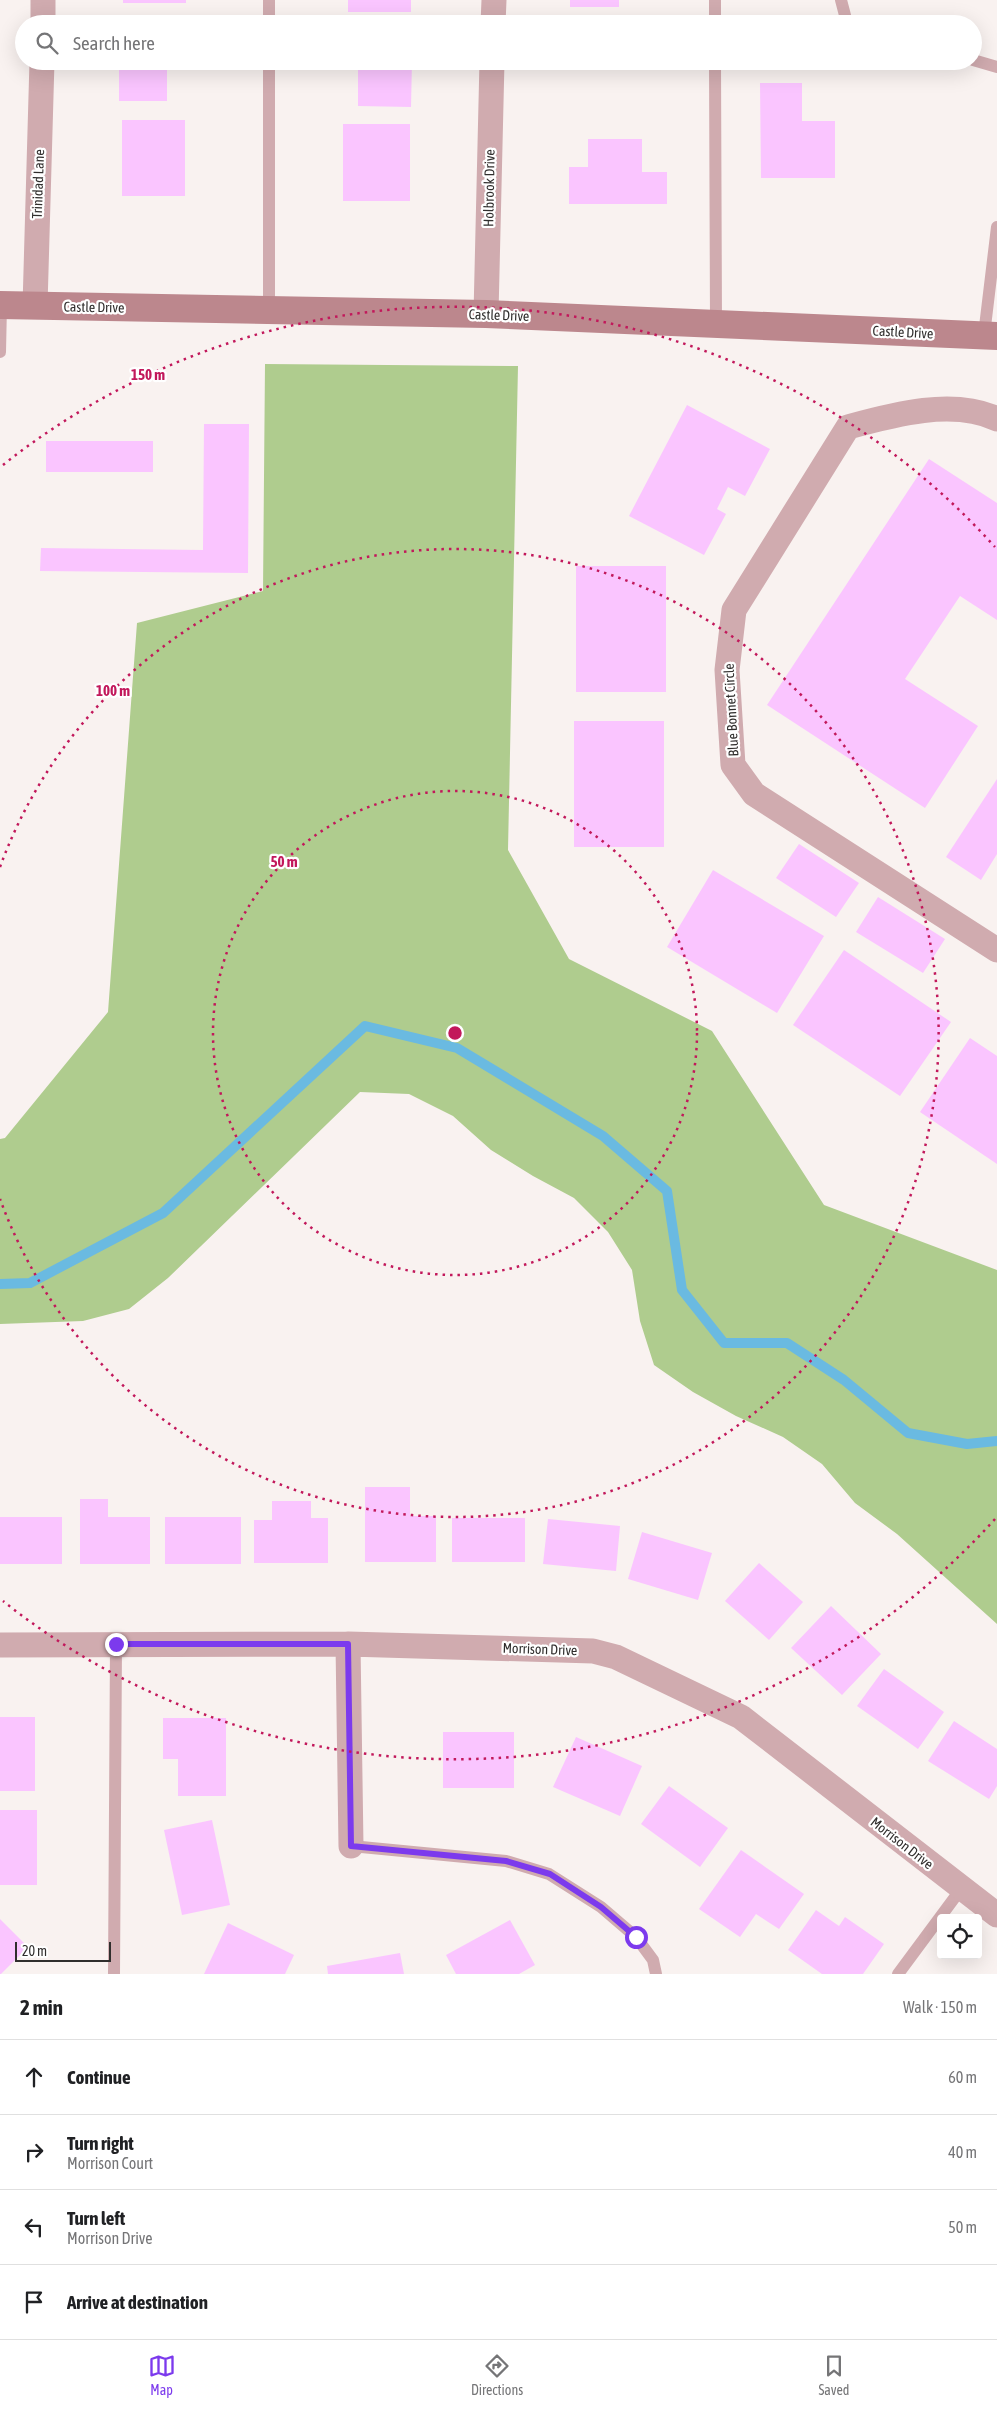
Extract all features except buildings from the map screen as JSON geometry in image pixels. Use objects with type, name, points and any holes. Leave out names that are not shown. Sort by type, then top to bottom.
[{"type":"main road","name":"Castle Drive","points":[[0,305],[486,314],[991,336]]},
{"type":"street","points":[[43,0],[43,15]]},
{"type":"street","points":[[493,15],[494,0]]},
{"type":"street","name":"Trinidad Lane","points":[[35,306],[42,70]]},
{"type":"street","name":"Holbrook Drive","points":[[486,314],[492,70]]},
{"type":"street","name":"Blue Bonnet Circle","points":[[997,419],[957,409],[900,413],[848,427],[734,610],[727,670],[733,765],[754,794],[997,950]]},
{"type":"street","points":[[348,1644],[351,1846]]},
{"type":"street","name":"Morrison Drive","points":[[0,1645],[348,1644],[593,1651],[616,1657],[740,1717],[997,1915]]},
{"type":"lane","points":[[270,0],[270,15]]},
{"type":"lane","points":[[715,0],[715,15]]},
{"type":"lane","points":[[841,0],[845,15]]},
{"type":"lane","points":[[982,63],[997,67]]},
{"type":"lane","points":[[269,310],[270,70]]},
{"type":"lane","points":[[715,70],[716,323]]},
{"type":"lane","points":[[991,336],[997,227]]},
{"type":"lane","points":[[0,305],[0,352]]},
{"type":"lane","points":[[114,1974],[116,1644]]},
{"type":"lane","points":[[351,1846],[506,1861],[550,1874],[601,1907],[636,1937],[653,1960],[656,1974]]},
{"type":"lane","points":[[898,1974],[961,1889]]},
{"type":"green space","points":[[265,364],[518,366],[508,850],[569,959],[712,1031],[824,1205],[997,1270],[997,1624],[897,1534],[855,1503],[822,1464],[783,1437],[736,1416],[693,1392],[654,1365],[640,1321],[632,1270],[608,1232],[574,1198],[491,1150],[453,1116],[409,1094],[360,1092],[168,1278],[129,1309],[83,1321],[0,1324],[0,1139],[5,1138],[108,1012],[137,623],[263,591]]},
{"type":"waterway","points":[[0,1284],[30,1283],[163,1213],[365,1026],[457,1048],[603,1136],[667,1191],[682,1290],[724,1343],[787,1343],[844,1380],[908,1433],[967,1444],[997,1441]]},
{"type":"route","points":[[116,1644],[348,1644],[351,1846],[506,1861],[550,1874],[601,1907],[636,1937]]}]
